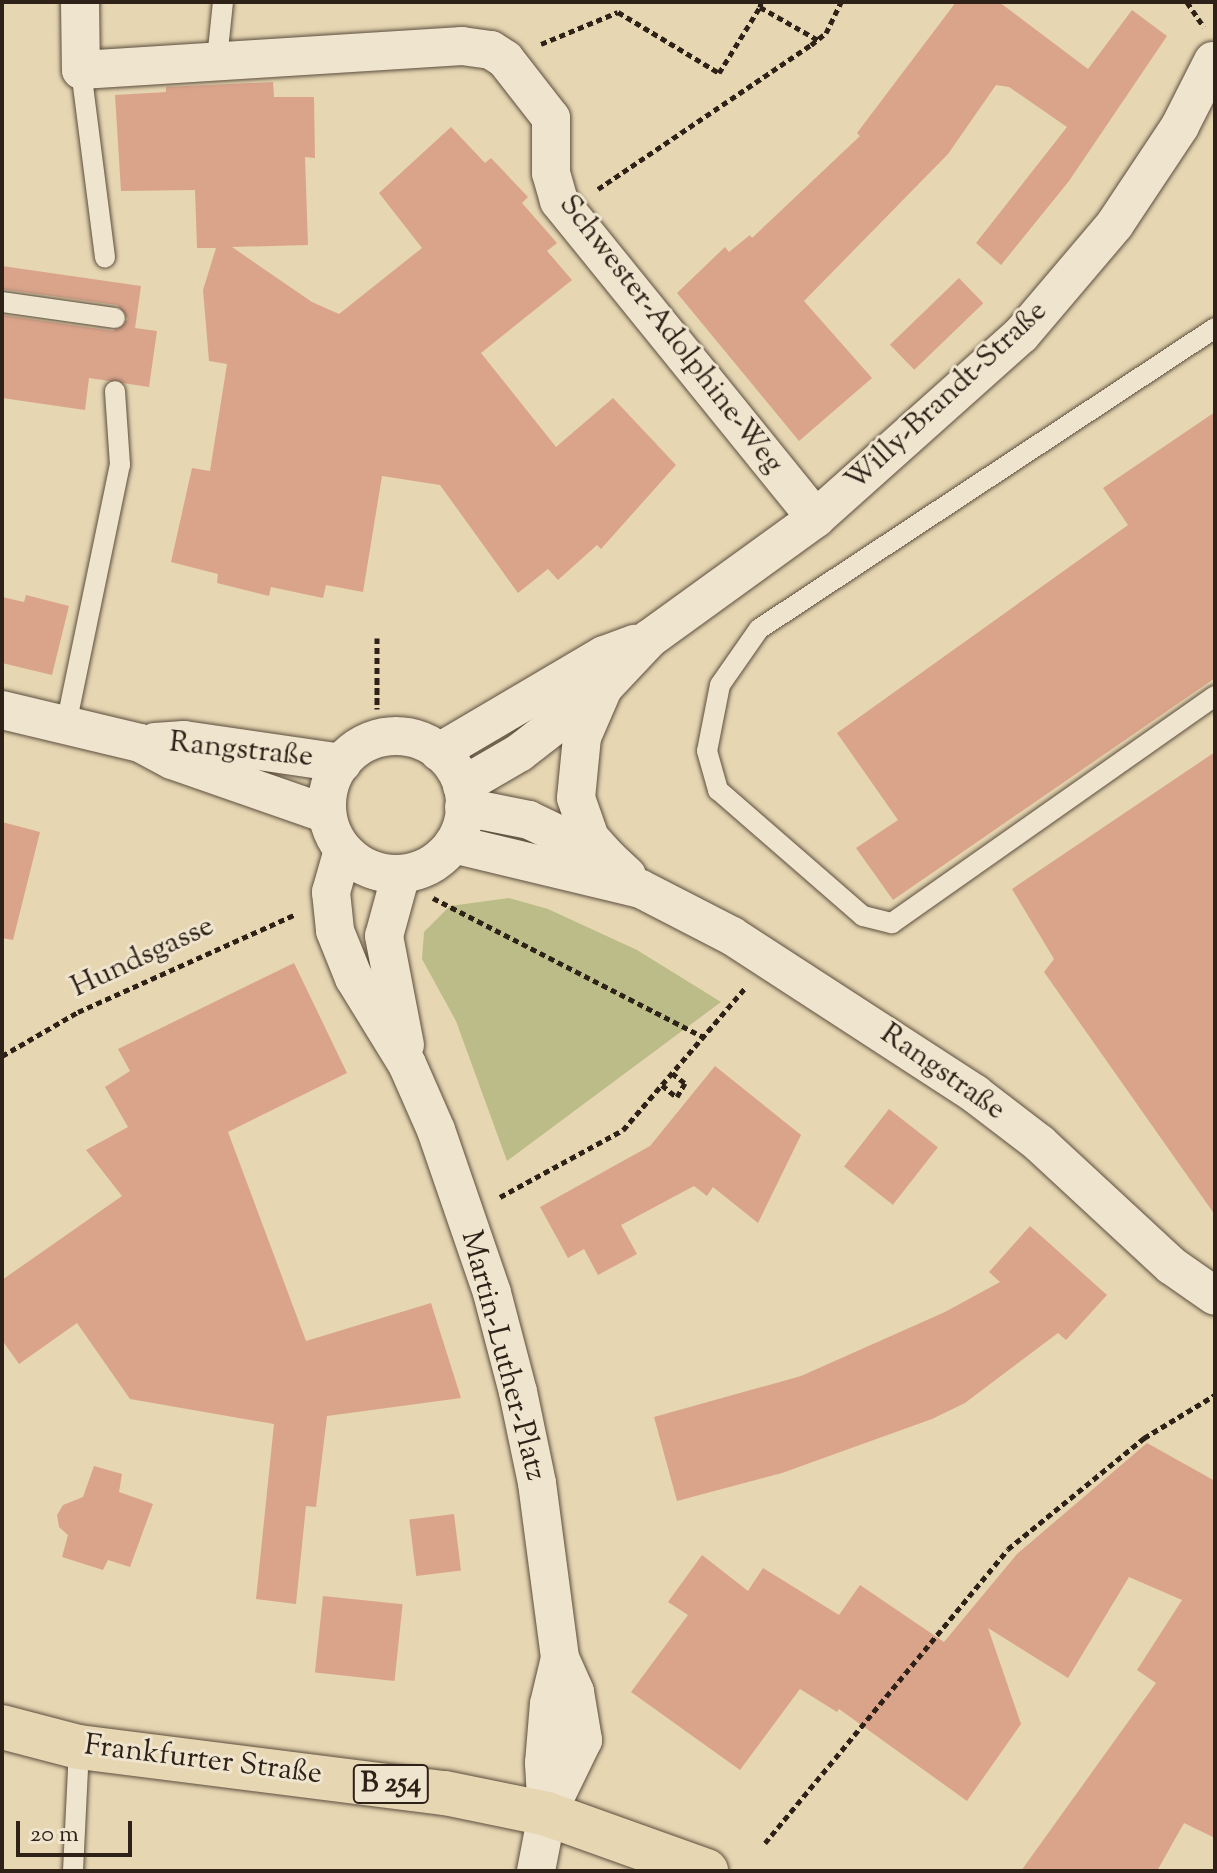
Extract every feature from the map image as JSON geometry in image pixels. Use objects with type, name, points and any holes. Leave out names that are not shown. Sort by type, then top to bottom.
[{"type":"main road","name":"Frankfurter Straße","points":[[2,1727],[79,1747],[414,1787],[547,1814],[706,1871]]},
{"type":"street","points":[[80,2],[81,70],[217,59],[474,46],[505,59]]},
{"type":"street","name":"Willy-Brandt-Straße","points":[[463,797],[604,687],[649,639],[816,518],[1021,335],[1115,224],[1180,126],[1208,45]]},
{"type":"street","name":"Schwester-Adolphine-Weg","points":[[505,59],[551,118],[551,173],[566,211],[816,518]]},
{"type":"street","name":"Willy-Brandt-Straße","points":[[439,752],[604,655],[649,639]]},
{"type":"street","points":[[604,687],[582,737],[576,798],[590,838],[608,858]]},
{"type":"street","name":"Rangstraße","points":[[2,710],[140,743],[172,760],[327,814]]},
{"type":"street","points":[[388,737],[423,742],[439,752],[463,797],[453,844],[414,885],[369,869],[343,850],[327,814],[332,778],[342,763],[370,741],[388,737]]},
{"type":"street","name":"Rangstraße","points":[[140,743],[184,740],[342,763]]},
{"type":"street","name":"Rangstraße","points":[[463,797],[529,820],[608,858],[641,889]]},
{"type":"street","name":"Rangstraße","points":[[453,844],[641,889],[732,936],[975,1094],[1039,1143],[1172,1266],[1215,1296]]},
{"type":"street","name":"Martin-Luther-Platz","points":[[343,850],[331,892],[335,931],[354,978],[407,1064]]},
{"type":"street","name":"Martin-Luther-Platz","points":[[414,885],[384,936],[407,1064],[477,1250],[514,1378],[537,1483],[560,1658],[544,1763],[547,1814]]},
{"type":"street","points":[[536,1871],[547,1814]]},
{"type":"lane","points":[[217,59],[223,2]]},
{"type":"lane","points":[[81,70],[105,257]]},
{"type":"lane","points":[[2,302],[115,318]]},
{"type":"lane","points":[[1215,328],[759,629],[720,685],[707,751],[718,790],[863,916],[892,923],[1215,696]]},
{"type":"lane","points":[[66,725],[120,465],[115,391]]},
{"type":"lane","points":[[73,1871],[79,1747]]},
{"type":"path","points":[[566,211],[818,40],[841,2]]},
{"type":"path","points":[[1187,2],[1208,45]]},
{"type":"path","points":[[505,59],[618,12],[719,73],[761,4],[818,40]]},
{"type":"path","points":[[377,638],[377,709]]},
{"type":"path","points":[[414,885],[703,1037]]},
{"type":"path","name":"Hundsgasse","points":[[2,1056],[105,999],[308,909]]},
{"type":"path","points":[[500,1197],[623,1130],[746,987]]},
{"type":"path","points":[[662,1085],[676,1096],[685,1083],[672,1073]]},
{"type":"path","points":[[765,1843],[1008,1549],[1144,1438],[1215,1395]]},
{"type":"green space","points":[[509,898],[548,909],[637,950],[721,1002],[507,1161],[456,1021],[422,959],[424,932],[450,906]]},
{"type":"building","points":[[956,2],[999,2],[1088,69],[1132,10],[1167,36],[1069,181],[1001,265],[976,243],[1067,127],[1009,87],[996,85],[948,154],[804,301],[872,378],[799,441],[677,293],[725,247],[729,252],[750,235],[752,238],[860,136],[857,133]]},
{"type":"building","points":[[273,82],[274,97],[314,97],[315,158],[305,157],[308,245],[232,247],[312,302],[339,314],[422,248],[379,193],[451,127],[485,163],[491,158],[528,197],[522,203],[557,243],[547,251],[572,280],[481,353],[556,447],[613,398],[676,465],[601,549],[597,545],[558,580],[548,569],[518,593],[440,485],[382,476],[363,592],[326,585],[323,598],[271,587],[269,596],[217,583],[218,574],[171,562],[192,468],[210,471],[227,364],[209,361],[203,290],[216,248],[197,248],[195,190],[121,191],[115,95],[166,92],[166,87]]},
{"type":"building","points":[[2,266],[141,286],[135,328],[157,331],[149,387],[89,378],[85,410],[2,398],[2,315],[113,331],[128,319],[117,305],[2,289]]},
{"type":"building","points":[[959,278],[983,303],[914,370],[890,345]]},
{"type":"building","points":[[1215,412],[1215,678],[893,900],[856,848],[898,820],[837,733],[1128,525],[1103,488]]},
{"type":"building","points":[[26,595],[69,606],[52,675],[2,663],[2,597],[24,602]]},
{"type":"building","points":[[1215,752],[1215,1215],[1044,972],[1054,959],[1012,889]]},
{"type":"building","points":[[2,822],[40,832],[13,940],[2,938]]},
{"type":"building","points":[[294,963],[347,1073],[228,1132],[306,1341],[431,1303],[461,1398],[327,1416],[316,1507],[306,1506],[296,1604],[256,1599],[274,1424],[130,1399],[77,1323],[19,1364],[2,1340],[2,1280],[122,1196],[86,1150],[128,1127],[105,1087],[130,1071],[118,1049]]},
{"type":"building","points":[[715,1066],[801,1135],[758,1223],[713,1187],[707,1196],[694,1186],[621,1225],[637,1254],[598,1275],[584,1249],[568,1258],[540,1207],[650,1146]]},
{"type":"building","points":[[889,1109],[938,1147],[893,1205],[844,1167]]},
{"type":"building","points":[[1030,1226],[1107,1295],[1066,1340],[1058,1333],[965,1403],[932,1419],[782,1473],[677,1501],[654,1417],[801,1376],[945,1312],[1000,1282],[989,1272]]},
{"type":"building","points":[[1147,1443],[1215,1481],[1215,1838],[1184,1823],[1157,1871],[1021,1871],[1156,1683],[1137,1670],[1182,1600],[1129,1577],[1068,1678],[988,1628],[1021,1724],[967,1801],[839,1709],[837,1712],[800,1689],[740,1770],[631,1692],[688,1615],[668,1602],[702,1555],[748,1591],[763,1568],[839,1615],[860,1585],[944,1642],[1017,1554]]},
{"type":"building","points":[[94,1466],[122,1474],[119,1492],[153,1504],[130,1567],[108,1560],[103,1570],[62,1557],[68,1535],[59,1527],[57,1515],[63,1505],[83,1497]]},
{"type":"building","points":[[454,1514],[461,1571],[416,1576],[409,1519]]},
{"type":"building","points":[[323,1596],[403,1604],[395,1681],[315,1673]]}]
